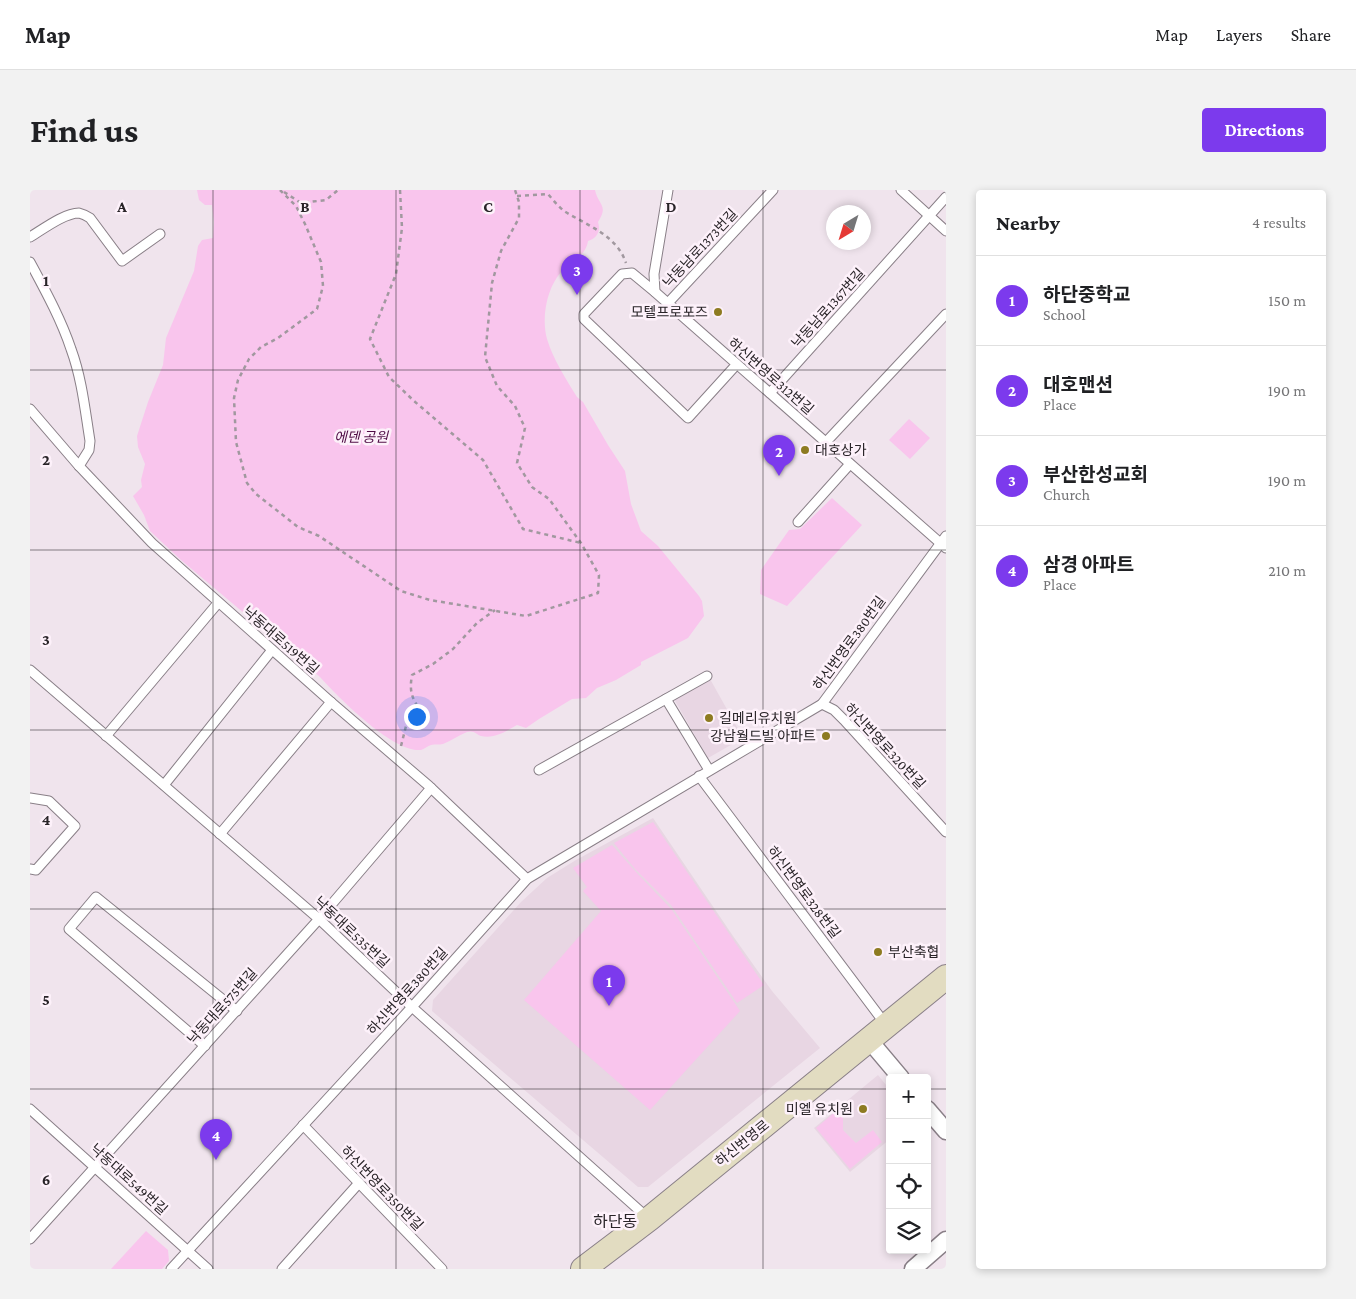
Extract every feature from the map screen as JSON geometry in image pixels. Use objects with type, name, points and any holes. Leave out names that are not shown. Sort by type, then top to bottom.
[{"type":"street","name":"하신번영로","points":[[583,1269],[649,1220],[946,977]]},
{"type":"street","points":[[877,1032],[899,1074]]},
{"type":"street","points":[[931,1114],[946,1131]]},
{"type":"street","points":[[913,1269],[946,1240]]},
{"type":"lane","points":[[655,292],[654,274],[668,190]]},
{"type":"lane","name":"낙동남로1373번길","points":[[668,303],[773,190]]},
{"type":"lane","points":[[901,190],[946,231]]},
{"type":"lane","name":"낙동남로1367번길","points":[[770,394],[946,197]]},
{"type":"lane","points":[[30,237],[64,217],[79,213],[90,218],[122,261],[160,234]]},
{"type":"lane","points":[[30,262],[63,327],[72,350],[90,441],[89,450],[79,466]]},
{"type":"lane","name":"하신번영로312번길","points":[[737,364],[688,418],[584,319],[584,314],[622,274],[632,273],[668,303],[737,364],[770,394],[850,464],[944,542]]},
{"type":"lane","points":[[826,442],[946,314]]},
{"type":"lane","name":"낙동대로519번길","points":[[30,413],[152,542],[218,603],[430,788],[527,879]]},
{"type":"lane","points":[[798,522],[850,464]]},
{"type":"lane","name":"하신번영로380번길","points":[[171,1269],[527,879],[822,704],[944,542]]},
{"type":"lane","points":[[106,736],[218,603]]},
{"type":"lane","points":[[164,786],[272,650]]},
{"type":"lane","name":"낙동대로535번길","points":[[30,670],[319,919],[412,1007],[649,1220]]},
{"type":"lane","points":[[539,770],[707,676]]},
{"type":"lane","points":[[666,699],[709,770]]},
{"type":"lane","points":[[220,834],[330,702]]},
{"type":"lane","name":"하신번영로320번길","points":[[822,704],[834,710],[844,720],[946,832]]},
{"type":"lane","name":"하신번영로328번길","points":[[699,776],[877,1032]]},
{"type":"lane","name":"낙동대로575번길","points":[[30,1239],[319,919],[430,788]]},
{"type":"lane","points":[[30,798],[48,801],[75,826],[36,870],[30,869]]},
{"type":"lane","points":[[205,1046],[69,929],[96,898],[237,1011]]},
{"type":"lane","name":"낙동대로549번길","points":[[30,1110],[208,1269]]},
{"type":"lane","name":"하신번영로350번길","points":[[303,1125],[442,1269]]},
{"type":"lane","points":[[282,1269],[359,1183]]},
{"type":"path","points":[[281,190],[301,203],[326,200],[338,190]]},
{"type":"path","points":[[281,190],[296,206],[305,224],[321,262],[323,286],[317,309],[278,338],[261,347],[248,359],[238,380],[234,398],[236,442],[247,483],[256,494],[298,527],[318,536],[400,591],[430,600],[526,616],[598,593],[598,574],[581,544],[549,499],[532,487],[518,463],[525,428],[515,406],[498,386],[485,357],[492,283],[501,251],[519,218],[519,202],[515,190]]},
{"type":"path","points":[[400,190],[402,228],[396,274],[370,339],[390,377],[482,460],[523,529],[581,544]]},
{"type":"path","points":[[517,196],[548,194],[563,210],[585,222],[611,241],[626,260],[627,267]]},
{"type":"path","points":[[397,759],[406,726],[421,712],[413,700],[410,687],[412,675],[433,664],[453,649],[477,623],[495,610]]},
{"type":"shaded area","name":"길메리유치원","points":[[710,679],[743,738],[708,758],[674,699]]},
{"type":"shaded area","points":[[653,818],[772,991],[820,1048],[648,1187],[638,1187],[432,1011],[433,1000],[521,902],[547,878]]},
{"type":"shaded area","name":"미엘 유치원","points":[[878,1075],[886,1085],[886,1142],[850,1172],[814,1128]]},
{"type":"green space","name":"에덴 공원","points":[[197,190],[595,190],[603,208],[598,222],[598,234],[588,241],[584,251],[562,271],[552,285],[545,312],[545,330],[553,354],[564,376],[577,397],[583,402],[625,471],[631,504],[641,531],[658,546],[702,601],[704,616],[688,638],[641,662],[641,665],[616,680],[597,688],[586,698],[572,699],[526,728],[517,725],[500,734],[486,737],[469,732],[443,744],[431,745],[421,750],[409,749],[381,733],[352,710],[320,677],[181,560],[150,531],[144,515],[133,496],[142,487],[141,480],[145,464],[138,447],[137,436],[163,365],[166,338],[194,271],[198,246],[202,240],[213,238],[212,205],[205,205],[199,200]]},
{"type":"green space","points":[[909,419],[930,438],[910,459],[889,440]]},
{"type":"green space","points":[[832,498],[862,525],[787,606],[760,594],[761,570],[789,530],[800,529]]},
{"type":"green space","points":[[653,822],[764,985],[737,1003],[671,905],[635,869],[614,843]]},
{"type":"green space","points":[[612,845],[672,910],[740,1011],[650,1110],[524,1000],[601,911],[583,891],[587,887],[573,868]]},
{"type":"green space","points":[[834,1113],[843,1117],[843,1130],[856,1143],[873,1130],[882,1142],[850,1169],[816,1128]]},
{"type":"green space","points":[[146,1231],[168,1250],[169,1261],[162,1269],[111,1269]]},
{"type":"place","name":"부산한성교회","points":[[577,295]]},
{"type":"place","name":"모텔프로포즈","points":[[718,312]]},
{"type":"place","name":"대호상가","points":[[805,450]]},
{"type":"place","name":"대호맨션","points":[[779,476]]},
{"type":"place","name":"길메리유치원","points":[[709,718]]},
{"type":"place","name":"강남월드빌 아파트","points":[[826,736]]},
{"type":"place","name":"부산축협","points":[[878,952]]},
{"type":"place","name":"하단중학교","points":[[609,1006]]},
{"type":"place","name":"미엘 유치원","points":[[863,1109]]},
{"type":"place","name":"삼경 아파트","points":[[216,1160]]},
{"type":"district","name":"하단동","points":[[615,1221]]}]
